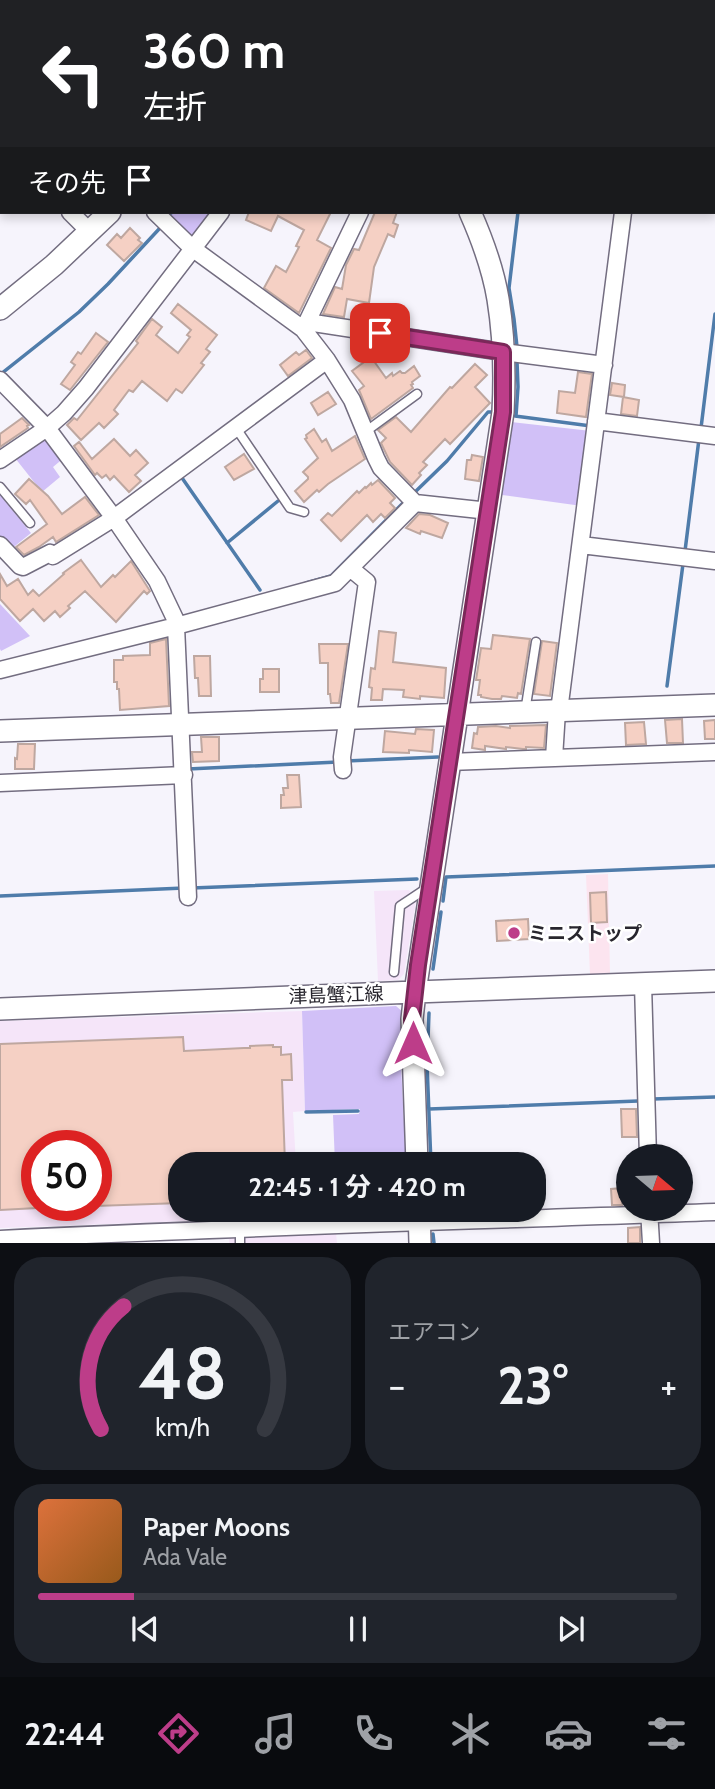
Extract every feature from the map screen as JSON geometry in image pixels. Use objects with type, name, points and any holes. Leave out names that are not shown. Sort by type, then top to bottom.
[{"type":"main road","points":[[0,309],[54,265],[108,214]]},
{"type":"main road","points":[[417,1152],[412,1019],[415,992],[503,412],[503,352],[498,298],[489,262],[471,214]]},
{"type":"main road","points":[[0,731],[715,705]]},
{"type":"main road","name":"津島蟹江線","points":[[0,1009],[715,981]]},
{"type":"street","points":[[72,214],[89,231]]},
{"type":"street","points":[[157,214],[192,248],[305,326],[352,400],[382,468],[411,499],[489,511]]},
{"type":"street","points":[[0,460],[64,413],[218,214]]},
{"type":"street","points":[[305,326],[358,214]]},
{"type":"street","points":[[554,754],[623,214]]},
{"type":"street","points":[[305,326],[604,365]]},
{"type":"street","points":[[0,545],[23,567],[50,552],[53,556],[114,518],[327,360]]},
{"type":"street","points":[[0,380],[47,428],[114,518],[157,581],[176,621],[188,892]]},
{"type":"street","points":[[596,421],[715,436]]},
{"type":"street","points":[[0,670],[176,621],[335,583],[411,499]]},
{"type":"street","points":[[581,545],[715,561]]},
{"type":"street","points":[[343,763],[367,583],[350,568]]},
{"type":"street","points":[[449,762],[554,754],[715,752]]},
{"type":"street","points":[[0,783],[183,769]]},
{"type":"street","points":[[643,984],[648,1144]]},
{"type":"street","points":[[693,1212],[715,1212]]},
{"type":"street","points":[[0,1239],[240,1236],[616,1214]]},
{"type":"street","points":[[650,1222],[651,1243]]},
{"type":"lane","points":[[365,432],[417,394]]},
{"type":"lane","points":[[236,428],[290,508],[304,512]]},
{"type":"lane","points":[[0,487],[30,523]]},
{"type":"lane","points":[[525,712],[536,642]]},
{"type":"lane","points":[[394,972],[400,906],[429,887]]},
{"type":"shaded area","points":[[170,214],[212,214],[194,238],[189,239],[168,217]]},
{"type":"shaded area","points":[[511,422],[591,431],[582,506],[502,495]]},
{"type":"shaded area","points":[[47,435],[65,457],[53,467],[60,477],[42,492],[15,458]]},
{"type":"shaded area","points":[[0,495],[31,533],[10,550],[0,540]]},
{"type":"shaded area","points":[[0,604],[30,636],[1,651],[0,649]]},
{"type":"shaded area","points":[[608,874],[610,974],[590,975],[586,875]]},
{"type":"shaded area","points":[[409,890],[416,901],[404,974],[398,980],[378,981],[374,891]]},
{"type":"shaded area","points":[[396,1006],[404,1013],[401,1065],[405,1152],[335,1152],[333,1115],[359,1114],[360,1109],[305,1111],[302,1011]]},
{"type":"shaded area","points":[[302,1011],[305,1111],[293,1112],[295,1152],[168,1152],[168,1222],[0,1228],[0,1021]]},
{"type":"shaded area","points":[[336,1233],[337,1243],[229,1243],[229,1237]]},
{"type":"building","points":[[248,214],[330,214],[317,240],[331,248],[299,313],[264,288],[276,266],[286,272],[299,247],[296,246],[304,230],[278,216],[271,231],[246,220]]},
{"type":"building","points":[[374,214],[396,214],[393,223],[398,225],[394,237],[388,234],[374,267],[369,303],[347,299],[344,317],[323,314],[335,287],[342,289],[346,265],[354,249],[359,250]]},
{"type":"building","points":[[130,228],[142,243],[124,261],[107,245],[117,234],[121,238]]},
{"type":"building","points":[[178,304],[217,335],[206,349],[210,352],[201,363],[204,365],[182,393],[176,389],[167,401],[142,381],[133,392],[129,390],[114,410],[118,414],[104,428],[99,423],[81,440],[67,425],[74,418],[77,420],[138,343],[136,341],[152,319],[162,327],[156,335],[178,353],[190,337],[187,335],[191,330],[171,313]]},
{"type":"building","points":[[96,333],[108,342],[70,390],[61,384],[75,365],[71,362],[78,352],[81,354]]},
{"type":"building","points":[[306,350],[312,358],[288,376],[280,365],[296,352],[299,355]]},
{"type":"building","points":[[371,357],[386,378],[392,373],[393,376],[400,371],[405,373],[414,366],[420,376],[412,382],[413,388],[371,419],[359,390],[364,386],[352,371]]},
{"type":"building","points":[[475,364],[487,375],[475,387],[490,403],[450,444],[445,439],[423,462],[427,465],[412,485],[390,462],[381,443],[386,438],[378,430],[396,417],[411,432],[450,387]]},
{"type":"building","points":[[578,372],[592,374],[586,417],[557,413],[559,391],[575,393]]},
{"type":"building","points":[[612,383],[625,385],[624,397],[610,395]]},
{"type":"building","points":[[328,392],[336,404],[318,415],[311,403]]},
{"type":"building","points":[[623,397],[639,400],[637,416],[621,414]]},
{"type":"building","points":[[22,418],[29,425],[28,428],[0,447],[0,434]]},
{"type":"building","points":[[314,429],[322,442],[326,439],[332,451],[355,436],[365,459],[319,492],[317,490],[304,502],[295,491],[308,479],[303,472],[318,458],[305,439]]},
{"type":"building","points":[[114,439],[130,456],[136,450],[148,463],[135,475],[141,481],[129,492],[114,476],[110,480],[106,475],[102,478],[97,473],[95,475],[74,446],[79,442],[92,459]]},
{"type":"building","points":[[244,454],[254,469],[234,480],[225,467]]},
{"type":"building","points":[[472,455],[483,457],[479,481],[465,479],[467,460],[471,460]]},
{"type":"building","points":[[29,479],[48,496],[62,514],[85,497],[99,515],[56,542],[53,537],[24,555],[16,547],[47,524],[30,500],[26,504],[15,494]]},
{"type":"building","points":[[378,480],[395,498],[390,503],[395,508],[385,518],[381,514],[373,522],[367,515],[341,541],[321,520],[328,513],[332,516],[357,491],[359,493]]},
{"type":"building","points":[[419,514],[430,515],[448,523],[442,538],[406,528]]},
{"type":"building","points":[[81,560],[101,587],[131,561],[150,591],[147,594],[144,591],[116,622],[85,591],[60,617],[55,611],[44,621],[33,609],[20,621],[0,599],[0,574],[7,586],[18,579],[28,595],[33,590],[39,596]]},
{"type":"building","points":[[379,631],[396,633],[393,662],[446,668],[444,698],[403,697],[404,690],[383,689],[382,700],[371,700],[371,668],[375,669]]},
{"type":"building","points":[[493,635],[530,639],[521,694],[518,693],[517,698],[502,696],[501,699],[492,699],[478,695],[480,680],[476,680],[481,648],[491,649]]},
{"type":"building","points":[[166,639],[169,706],[120,710],[119,689],[117,682],[114,682],[114,660],[123,660],[123,656],[150,655],[150,643]]},
{"type":"building","points":[[542,641],[557,643],[550,696],[534,694]]},
{"type":"building","points":[[319,644],[348,644],[339,703],[331,703],[328,694],[328,663],[320,663]]},
{"type":"building","points":[[194,656],[210,656],[211,696],[199,696]]},
{"type":"building","points":[[263,669],[279,669],[279,692],[260,692]]},
{"type":"building","points":[[682,719],[683,743],[667,743],[665,720]]},
{"type":"building","points":[[715,720],[715,739],[705,739],[704,721]]},
{"type":"building","points":[[644,722],[646,744],[626,745],[625,723]]},
{"type":"building","points":[[546,725],[544,748],[472,748],[474,733],[477,734],[478,727]]},
{"type":"building","points":[[416,729],[434,730],[432,752],[383,752],[385,731],[415,734]]},
{"type":"building","points":[[201,737],[219,737],[219,761],[193,762],[192,752],[202,752]]},
{"type":"building","points":[[18,744],[35,744],[34,769],[15,769]]},
{"type":"building","points":[[287,775],[299,775],[301,807],[281,808],[283,788],[288,788]]},
{"type":"building","points":[[606,892],[607,922],[591,923],[590,893]]},
{"type":"building","points":[[528,919],[529,939],[497,941],[496,921]]},
{"type":"building","points":[[183,1037],[184,1051],[273,1045],[281,1047],[281,1055],[291,1054],[292,1080],[282,1080],[285,1152],[168,1152],[168,1203],[112,1205],[112,1130],[21,1130],[21,1209],[0,1210],[0,1044]]},
{"type":"building","points":[[621,1109],[636,1109],[637,1137],[622,1137]]},
{"type":"building","points":[[616,1188],[616,1205],[612,1205],[611,1189]]},
{"type":"building","points":[[640,1227],[640,1243],[628,1243],[628,1228]]},
{"type":"waterway","points":[[517,347],[509,288],[518,214]]},
{"type":"waterway","points":[[1,374],[79,312],[160,228]]},
{"type":"waterway","points":[[701,428],[715,314]]},
{"type":"waterway","points":[[516,416],[517,361]]},
{"type":"waterway","points":[[414,493],[447,461],[488,412],[492,412]]},
{"type":"waterway","points":[[515,416],[591,426]]},
{"type":"waterway","points":[[685,551],[699,439]]},
{"type":"waterway","points":[[180,475],[260,590]]},
{"type":"waterway","points":[[306,583],[331,576],[406,500]]},
{"type":"waterway","points":[[227,543],[278,501]]},
{"type":"waterway","points":[[667,686],[683,564]]},
{"type":"waterway","points":[[346,761],[438,757]]},
{"type":"waterway","points":[[188,769],[338,762]]},
{"type":"waterway","points":[[443,901],[446,877],[715,866]]},
{"type":"waterway","points":[[192,888],[417,879]]},
{"type":"waterway","points":[[0,896],[184,888]]},
{"type":"waterway","points":[[433,969],[441,912]]},
{"type":"waterway","points":[[429,1013],[427,1064],[431,1152]]},
{"type":"waterway","points":[[653,1099],[715,1097]]},
{"type":"waterway","points":[[429,1109],[638,1101]]},
{"type":"waterway","points":[[306,1112],[358,1111]]},
{"type":"waterway","points":[[433,1234],[434,1243]]},
{"type":"place","name":"ミニストップ","points":[[514,933]]},
{"type":"route","points":[[380,333],[503,352],[503,412],[418,965],[412,1019],[413,1043]]}]
